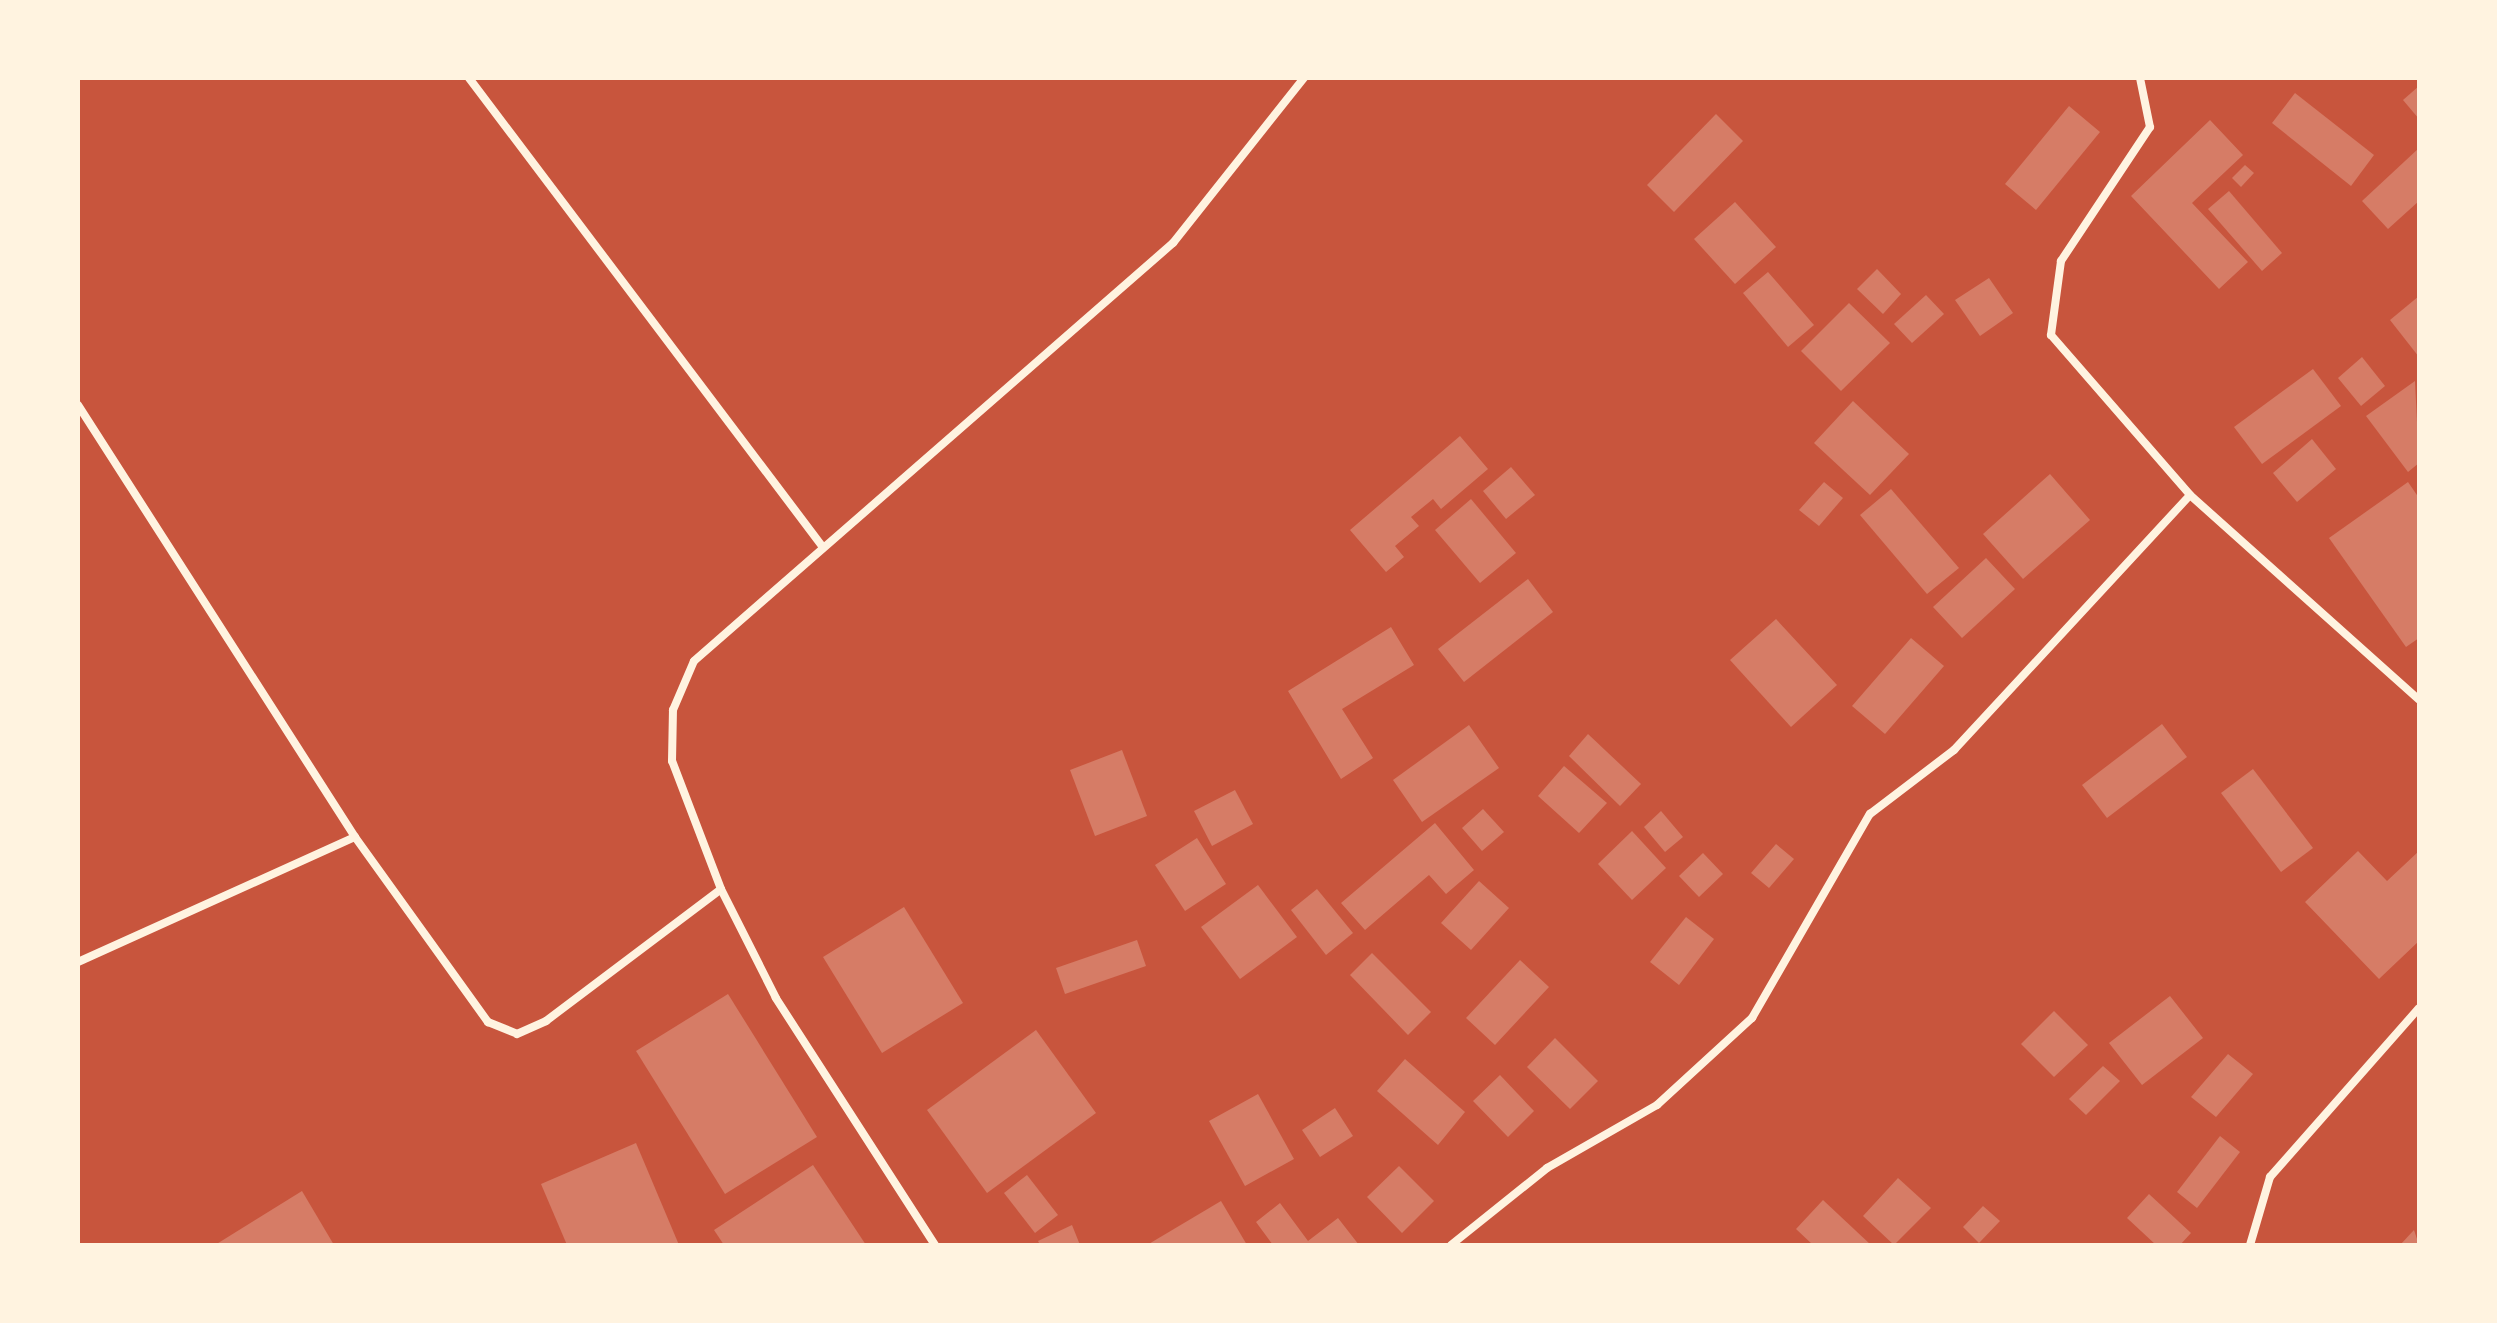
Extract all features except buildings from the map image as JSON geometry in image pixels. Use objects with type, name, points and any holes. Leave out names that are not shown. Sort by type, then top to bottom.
[{"type":"street","points":[[469,78],[822,546]]},
{"type":"street","points":[[935,1245],[776,998],[721,889],[672,761],[673,710],[694,661],[822,546],[1173,243],[1304,78]]},
{"type":"street","points":[[2140,78],[2150,127],[2061,261],[2051,335],[2190,495],[2419,700]]},
{"type":"street","points":[[79,408],[355,837],[488,1022],[517,1034],[546,1021],[721,889]]},
{"type":"street","points":[[1451,1245],[1547,1168],[1657,1105],[1752,1018],[1870,814],[1954,750],[2190,495]]},
{"type":"street","points":[[78,962],[355,837]]},
{"type":"street","points":[[2250,1245],[2270,1177],[2419,1008]]}]
